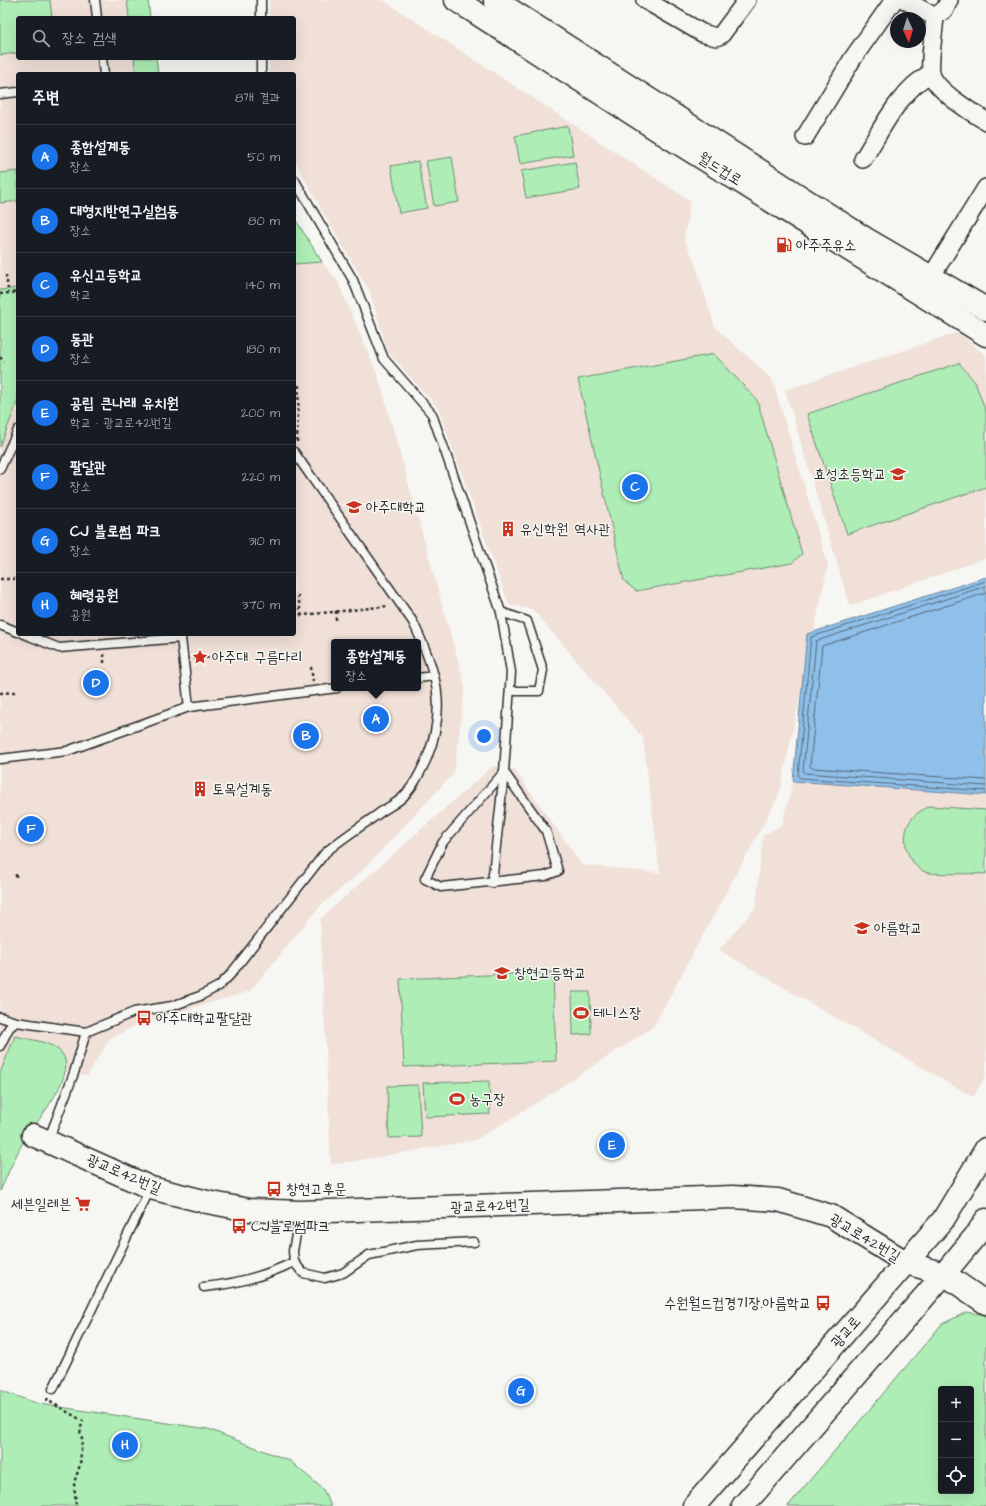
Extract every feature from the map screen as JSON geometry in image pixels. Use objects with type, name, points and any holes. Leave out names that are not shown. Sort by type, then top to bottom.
[{"type":"street","name":"월드컵로","points":[[456,0],[668,136],[986,335]]},
{"type":"street","points":[[645,0],[702,33],[716,37],[721,35],[747,0]]},
{"type":"street","points":[[805,137],[853,58],[894,0]]},
{"type":"street","points":[[905,0],[935,17]]},
{"type":"street","points":[[949,0],[945,9],[935,17],[931,73],[937,83],[961,106],[986,121]]},
{"type":"street","name":"월드컵로","points":[[504,2],[866,239],[986,309]]},
{"type":"street","points":[[863,159],[904,95],[918,80],[931,73]]},
{"type":"street","points":[[931,277],[986,188]]},
{"type":"street","name":"광교로42번길","points":[[41,1138],[150,1188],[207,1202],[249,1210],[300,1212],[733,1197],[778,1200],[831,1216],[907,1263],[944,1274],[986,1303]]},
{"type":"street","name":"광교로","points":[[694,1506],[943,1220],[986,1149]]},
{"type":"street","points":[[743,1506],[944,1274],[977,1234],[986,1220]]},
{"type":"lane","points":[[95,0],[97,16]]},
{"type":"lane","points":[[261,0],[261,16]]},
{"type":"lane","points":[[102,60],[104,72]]},
{"type":"lane","points":[[261,60],[261,72]]},
{"type":"lane","points":[[0,94],[16,92]]},
{"type":"lane","points":[[296,182],[352,280],[384,360],[432,414],[501,612],[511,672],[504,772],[492,882]]},
{"type":"lane","points":[[0,469],[14,448]]},
{"type":"lane","points":[[0,1017],[16,1022],[86,1032],[134,1012],[172,1006],[200,996],[219,986],[230,975],[325,853],[337,842],[403,797],[420,774],[429,751],[439,717],[438,692],[426,649],[413,622],[401,604],[296,455]]},
{"type":"lane","points":[[501,612],[527,621],[543,670],[539,691],[510,691]]},
{"type":"lane","points":[[0,625],[16,631]]},
{"type":"lane","points":[[29,636],[58,648],[181,638],[189,707]]},
{"type":"lane","points":[[421,678],[434,676]]},
{"type":"lane","points":[[0,759],[68,751],[189,707],[331,689]]},
{"type":"lane","points":[[504,772],[546,831],[558,871],[545,876],[441,888],[425,879],[443,842],[504,772]]},
{"type":"lane","points":[[0,1046],[9,1028],[16,1022]]},
{"type":"lane","points":[[41,1138],[74,1073],[86,1032]]},
{"type":"lane","points":[[53,1389],[150,1188]]},
{"type":"lane","points":[[300,1212],[293,1250],[294,1262],[303,1273],[325,1278],[343,1273],[369,1255],[417,1245],[474,1242]]},
{"type":"lane","points":[[204,1287],[231,1285],[268,1274],[294,1262]]},
{"type":"path","points":[[6,275],[8,289]]},
{"type":"path","points":[[0,294],[16,292]]},
{"type":"path","points":[[0,357],[4,362]]},
{"type":"path","points":[[296,436],[299,382]]},
{"type":"path","points":[[0,579],[16,579]]},
{"type":"path","points":[[298,595],[301,615]]},
{"type":"path","points":[[296,616],[401,604]]},
{"type":"path","points":[[336,611],[336,622]]},
{"type":"path","points":[[184,660],[215,657]]},
{"type":"path","points":[[0,692],[18,692]]},
{"type":"path","points":[[53,1389],[47,1400],[83,1421],[80,1430],[82,1439],[80,1465],[74,1483],[76,1506]]},
{"type":"shaded area","name":"아주대학교","points":[[0,0],[127,0],[129,16],[16,16],[16,60],[134,60],[136,72],[16,72],[16,636],[296,636],[296,264],[322,262],[337,280],[379,379],[465,686],[454,773],[359,874],[321,905],[250,991],[139,1024],[110,1038],[87,1076],[66,1072],[63,1055],[15,1036],[0,1073]]},
{"type":"shaded area","points":[[269,0],[383,0],[690,201],[684,241],[693,258],[715,327],[772,379],[828,565],[779,795],[653,1027],[476,1140],[331,1165],[320,919],[493,766],[514,769],[582,865],[660,873],[643,738],[532,609],[509,605],[438,408],[388,352],[369,290],[323,213],[296,162],[296,72],[269,72],[269,60],[296,60],[296,16],[269,16]]},
{"type":"shaded area","name":"효성초등학교","points":[[959,332],[986,356],[986,558],[850,606],[785,390]]},
{"type":"shaded area","name":"아름학교","points":[[793,781],[986,795],[986,1075],[973,1097],[719,950],[756,907],[763,835],[782,825]]},
{"type":"green space","points":[[0,0],[50,0],[52,16],[16,16],[16,53],[0,55]]},
{"type":"green space","points":[[127,0],[148,0],[150,16],[129,16]]},
{"type":"green space","points":[[134,60],[156,60],[158,72],[136,72]]},
{"type":"green space","points":[[568,126],[573,155],[520,164],[515,136]]},
{"type":"green space","points":[[452,157],[459,202],[434,206],[426,161]]},
{"type":"green space","points":[[418,161],[427,208],[399,213],[391,166]]},
{"type":"green space","points":[[575,162],[580,189],[526,198],[521,171]]},
{"type":"green space","points":[[16,171],[16,201],[0,203],[0,173]]},
{"type":"green space","points":[[296,220],[322,262],[296,264]]},
{"type":"green space","points":[[16,288],[16,405],[0,447],[0,290]]},
{"type":"green space","points":[[714,354],[757,400],[802,554],[792,563],[636,591],[624,581],[578,379]]},
{"type":"green space","points":[[959,363],[975,382],[986,412],[986,487],[847,534],[807,414]]},
{"type":"green space","points":[[928,806],[986,810],[986,874],[929,873],[918,868],[909,855],[906,847],[906,831],[913,817]]},
{"type":"green space","points":[[553,972],[556,1061],[404,1067],[400,979]]},
{"type":"green space","name":"테니스장","points":[[572,992],[590,992],[591,1034],[573,1035]]},
{"type":"green space","points":[[15,1036],[41,1042],[54,1047],[63,1055],[66,1064],[64,1076],[59,1088],[52,1101],[22,1144],[0,1191],[0,1073]]},
{"type":"green space","name":"농구장","points":[[489,1081],[490,1114],[425,1117],[423,1083]]},
{"type":"green space","points":[[418,1085],[421,1137],[389,1138],[387,1086]]},
{"type":"green space","points":[[967,1312],[986,1315],[986,1506],[788,1506],[942,1324]]},
{"type":"green space","points":[[0,1388],[2,1391],[39,1404],[208,1429],[290,1461],[323,1489],[331,1506],[0,1506]]},
{"type":"water","points":[[986,577],[986,795],[793,781],[807,634]]},
{"type":"place","name":"아주주유소","points":[[784,245]]},
{"type":"place","name":"효성초등학교","points":[[898,474]]},
{"type":"place","name":"유신고등학교","points":[[635,487]]},
{"type":"place","name":"아주대학교","points":[[354,507]]},
{"type":"place","name":"유신학원 역사관","points":[[508,529]]},
{"type":"place","name":"아주대 구름다리","points":[[200,657]]},
{"type":"place","name":"동관","points":[[96,683]]},
{"type":"place","name":"종합설계동","points":[[376,719]]},
{"type":"place","name":"대형지반연구실험동","points":[[306,736]]},
{"type":"place","name":"토목설계동","points":[[200,789]]},
{"type":"place","name":"팔달관","points":[[31,829]]},
{"type":"place","name":"아름학교","points":[[862,928]]},
{"type":"place","name":"창현고등학교","points":[[502,973]]},
{"type":"place","name":"테니스장","points":[[581,1013]]},
{"type":"place","name":"아주대학교팔달관","points":[[144,1018]]},
{"type":"place","name":"농구장","points":[[457,1099]]},
{"type":"place","name":"공립 큰나래 유치원","points":[[612,1145]]},
{"type":"place","name":"창현고후문","points":[[274,1189]]},
{"type":"place","name":"세븐일레븐","points":[[83,1204]]},
{"type":"place","name":"CJ블로썸파크","points":[[239,1226]]},
{"type":"place","name":"수원월드컵경기장.아름학교","points":[[823,1303]]},
{"type":"place","name":"CJ 블로썸 파크","points":[[521,1391]]},
{"type":"place","name":"혜령공원","points":[[125,1445]]}]
